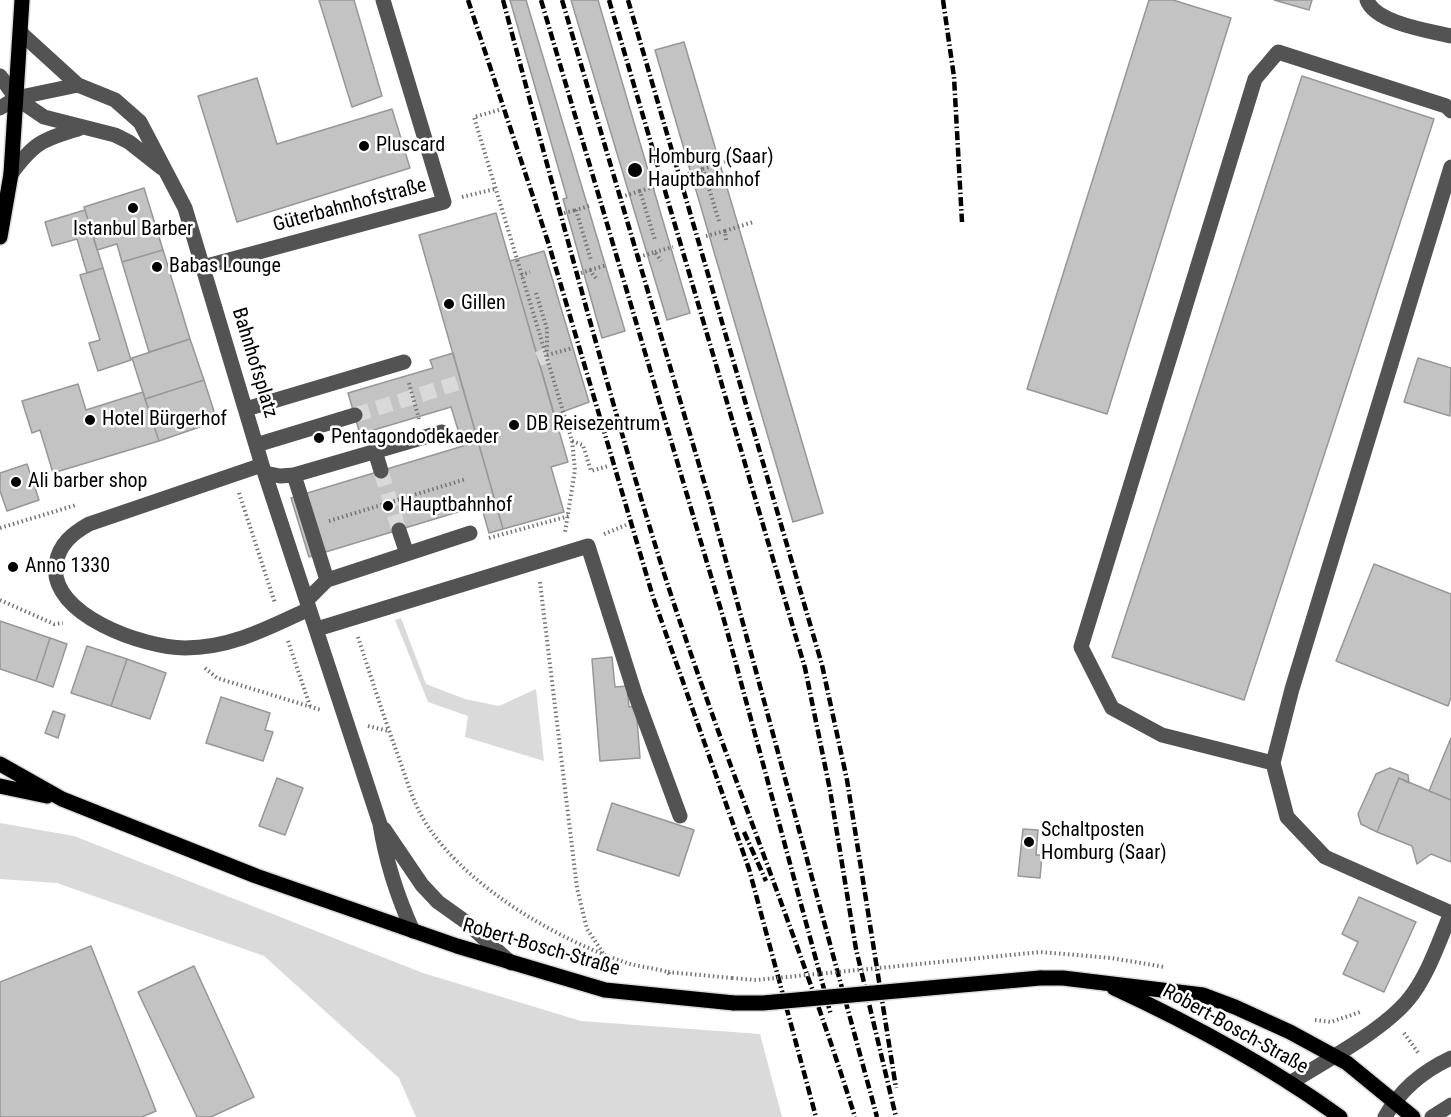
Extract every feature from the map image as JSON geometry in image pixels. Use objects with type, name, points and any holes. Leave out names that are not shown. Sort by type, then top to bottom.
[{"type":"main road","points":[[0,237],[11,174],[22,34],[22,0]]},
{"type":"main road","name":"Robert-Bosch-Straße","points":[[0,765],[62,800],[256,876],[413,932],[605,990],[683,1000],[734,1003],[1063,978],[1203,995],[1290,1032],[1334,1056],[1395,1100],[1413,1117]]},
{"type":"main road","name":"Robert-Bosch-Straße","points":[[0,786],[62,800]]},
{"type":"main road","name":"Robert-Bosch-Straße","points":[[1106,985],[1214,1040],[1290,1083],[1340,1117]]},
{"type":"street","name":"Güterbahnhofstraße","points":[[203,267],[444,202],[383,0]]},
{"type":"street","points":[[1367,0],[1368,4],[1386,19],[1451,36]]},
{"type":"street","name":"Bahnhofsplatz","points":[[22,34],[78,84],[99,91],[126,108],[140,122],[185,208],[256,445],[380,824]]},
{"type":"street","points":[[1273,763],[1162,735],[1112,708],[1081,647],[1255,79],[1278,52],[1446,106],[1451,111]]},
{"type":"street","name":"Bahnhofsplatz","points":[[0,76],[16,98],[44,117],[115,135],[129,142],[166,172]]},
{"type":"street","points":[[0,108],[16,98],[78,84]]},
{"type":"street","name":"Bahnhofsplatz","points":[[11,174],[30,149],[42,139],[81,128]]},
{"type":"street","points":[[1290,1083],[1334,1056],[1395,1012],[1408,999],[1429,963],[1451,913],[1325,857],[1287,817],[1273,763],[1293,689],[1451,167]]},
{"type":"street","points":[[246,409],[404,362]]},
{"type":"street","points":[[256,445],[355,415]]},
{"type":"street","points":[[442,432],[294,475],[280,476],[264,469],[234,475],[89,524],[74,532],[58,555],[56,580],[68,602],[94,622],[140,639],[182,648],[215,646],[241,640],[281,622],[308,604],[327,580],[470,533]]},
{"type":"street","points":[[375,451],[381,471]]},
{"type":"street","points":[[294,475],[327,580]]},
{"type":"street","points":[[399,530],[407,554]]},
{"type":"street","points":[[317,629],[588,546],[635,694],[680,816]]},
{"type":"street","points":[[380,824],[396,894],[413,932]]},
{"type":"street","points":[[380,824],[422,885],[438,902],[466,922],[511,963]]},
{"type":"street","points":[[1385,1117],[1395,1100],[1413,1082],[1451,1058]]},
{"type":"street","points":[[1432,1117],[1451,1105]]},
{"type":"path","points":[[470,533],[487,538],[569,516],[575,470],[572,441],[474,117],[499,110]]},
{"type":"path","points":[[688,174],[735,159]]},
{"type":"path","points":[[703,169],[719,221]]},
{"type":"path","points":[[621,197],[654,187]]},
{"type":"path","points":[[444,202],[496,189]]},
{"type":"path","points":[[640,191],[655,240]]},
{"type":"path","points":[[564,213],[589,206]]},
{"type":"path","points":[[576,210],[591,260]]},
{"type":"path","points":[[706,236],[753,222]]},
{"type":"path","points":[[725,231],[726,240]]},
{"type":"path","points":[[639,257],[673,247]]},
{"type":"path","points":[[655,252],[661,261]]},
{"type":"path","points":[[581,273],[607,265]]},
{"type":"path","points":[[590,270],[597,280]]},
{"type":"path","points":[[521,275],[530,272]]},
{"type":"path","points":[[536,293],[547,329],[547,356]]},
{"type":"path","points":[[547,356],[573,348]]},
{"type":"path","points":[[404,362],[423,437]]},
{"type":"path","points":[[572,441],[583,445],[591,471],[608,466]]},
{"type":"path","points":[[234,475],[309,706]]},
{"type":"path","points":[[310,526],[466,479]]},
{"type":"path","points":[[608,531],[626,525]]},
{"type":"path","points":[[538,563],[577,888],[587,929],[603,954]]},
{"type":"path","points":[[0,600],[54,624],[94,622]]},
{"type":"path","points":[[352,618],[412,796],[427,825],[465,868],[511,904],[552,929],[603,954],[630,964],[668,972],[756,980],[1041,952]]},
{"type":"path","points":[[182,648],[217,678],[309,706],[346,720],[389,731]]},
{"type":"path","points":[[668,972],[683,1000]]},
{"type":"shaded area","points":[[401,618],[426,684],[465,699],[499,706],[536,689],[544,761],[465,737],[468,716],[428,702],[395,620]]},
{"type":"shaded area","points":[[0,823],[74,836],[423,973],[581,1021],[760,1034],[782,1117],[416,1117],[399,1078],[264,956],[57,883],[0,879]]},
{"type":"building","points":[[319,0],[354,0],[382,96],[352,107]]},
{"type":"building","points":[[510,0],[526,0],[625,331],[602,338],[563,199],[567,198]]},
{"type":"building","points":[[571,0],[598,0],[690,313],[667,320]]},
{"type":"building","points":[[1149,0],[1173,0],[1231,18],[1107,414],[1027,389]]},
{"type":"building","points":[[1274,0],[1312,0],[1309,10]]},
{"type":"building","points":[[684,42],[823,513],[793,522],[655,50]]},
{"type":"building","points":[[1302,76],[1434,119],[1244,700],[1112,657]]},
{"type":"building","points":[[257,78],[277,144],[392,109],[410,168],[237,222],[198,96]]},
{"type":"building","points":[[144,188],[163,250],[122,262],[117,244],[97,250],[84,207]]},
{"type":"building","points":[[85,210],[103,268],[87,273],[77,239],[52,246],[45,222]]},
{"type":"building","points":[[496,213],[568,462],[551,467],[564,512],[503,529],[419,235]]},
{"type":"building","points":[[163,250],[190,339],[149,352],[122,262]]},
{"type":"building","points":[[544,251],[589,402],[554,415],[510,261]]},
{"type":"building","points":[[103,268],[131,360],[98,371],[89,343],[100,340],[80,275]]},
{"type":"building","points":[[190,339],[204,380],[145,399],[132,358]]},
{"type":"building","points":[[453,353],[503,529],[489,533],[481,505],[309,557],[291,498],[463,446],[451,407],[360,434],[348,393],[433,368],[430,360]]},
{"type":"building","points":[[1418,358],[1451,368],[1450,416],[1404,402]]},
{"type":"building","points":[[204,380],[217,421],[159,441],[145,399]]},
{"type":"building","name":"Hotel Bürgerhof","points":[[78,384],[86,410],[143,392],[159,441],[53,473],[40,430],[32,433],[22,401]]},
{"type":"building","name":"Ali barber shop","points":[[27,464],[39,500],[7,511],[0,491],[0,473]]},
{"type":"building","points":[[1374,564],[1451,594],[1451,697],[1448,706],[1336,661]]},
{"type":"building","points":[[0,621],[50,638],[36,681],[0,669]]},
{"type":"building","points":[[50,638],[67,644],[53,687],[36,681]]},
{"type":"building","points":[[87,646],[127,659],[111,706],[71,693]]},
{"type":"building","points":[[612,657],[615,687],[627,686],[629,707],[636,706],[640,758],[600,761],[592,659]]},
{"type":"building","points":[[127,659],[166,673],[150,719],[111,706]]},
{"type":"building","points":[[221,697],[270,713],[265,730],[273,732],[263,761],[206,743]]},
{"type":"building","points":[[53,711],[65,715],[58,738],[45,733]]},
{"type":"building","points":[[1451,738],[1451,800],[1429,791]]},
{"type":"building","points":[[1390,768],[1408,775],[1409,783],[1399,778],[1377,832],[1361,824],[1358,814],[1376,774]]},
{"type":"building","points":[[277,778],[303,788],[285,835],[259,826]]},
{"type":"building","points":[[1399,778],[1451,800],[1451,862],[1431,854],[1417,864],[1412,846],[1377,832]]},
{"type":"building","points":[[612,803],[694,830],[679,876],[597,850]]},
{"type":"building","name":"Schaltposten Homburg (Saar)","points":[[1023,829],[1038,830],[1036,855],[1042,855],[1040,878],[1018,876]]},
{"type":"building","points":[[1359,897],[1416,922],[1384,992],[1343,974],[1358,942],[1342,934]]},
{"type":"building","points":[[91,946],[156,1111],[142,1117],[0,1117],[0,982]]},
{"type":"building","points":[[194,966],[254,1097],[211,1117],[197,1117],[138,992]]},
{"type":"tunnel","points":[[538,359],[547,355]]},
{"type":"tunnel","points":[[355,415],[461,382]]},
{"type":"tunnel","points":[[381,471],[399,530]]},
{"type":"railway","points":[[468,0],[549,245],[653,597],[749,869],[816,1117]]},
{"type":"railway","points":[[503,0],[560,214],[662,567],[709,705],[809,979],[855,1117]]},
{"type":"railway","points":[[541,0],[726,627],[831,1015]]},
{"type":"railway","points":[[562,0],[710,502],[877,1117]]},
{"type":"railway","points":[[609,0],[805,668],[830,790],[856,949],[896,1117]]},
{"type":"railway","points":[[628,0],[822,665],[847,780],[896,1088]]},
{"type":"railway","points":[[943,0],[954,77],[962,222]]},
{"type":"railway","points":[[744,832],[766,881]]},
{"type":"place","name":"Pluscard","points":[[364,146]]},
{"type":"place","name":"Homburg (Saar) Hauptbahnhof","points":[[635,170]]},
{"type":"place","name":"Istanbul Barber","points":[[133,208]]},
{"type":"place","name":"Babas Lounge","points":[[157,267]]},
{"type":"place","name":"Gillen","points":[[449,304]]},
{"type":"place","name":"Hotel Bürgerhof","points":[[90,420]]},
{"type":"place","name":"DB Reisezentrum","points":[[514,425]]},
{"type":"place","name":"Pentagondodekaeder","points":[[319,438]]},
{"type":"place","name":"Ali barber shop","points":[[16,482]]},
{"type":"place","name":"Hauptbahnhof","points":[[388,506]]},
{"type":"place","name":"Anno 1330","points":[[13,567]]},
{"type":"place","name":"Schaltposten Homburg (Saar)","points":[[1029,842]]}]
